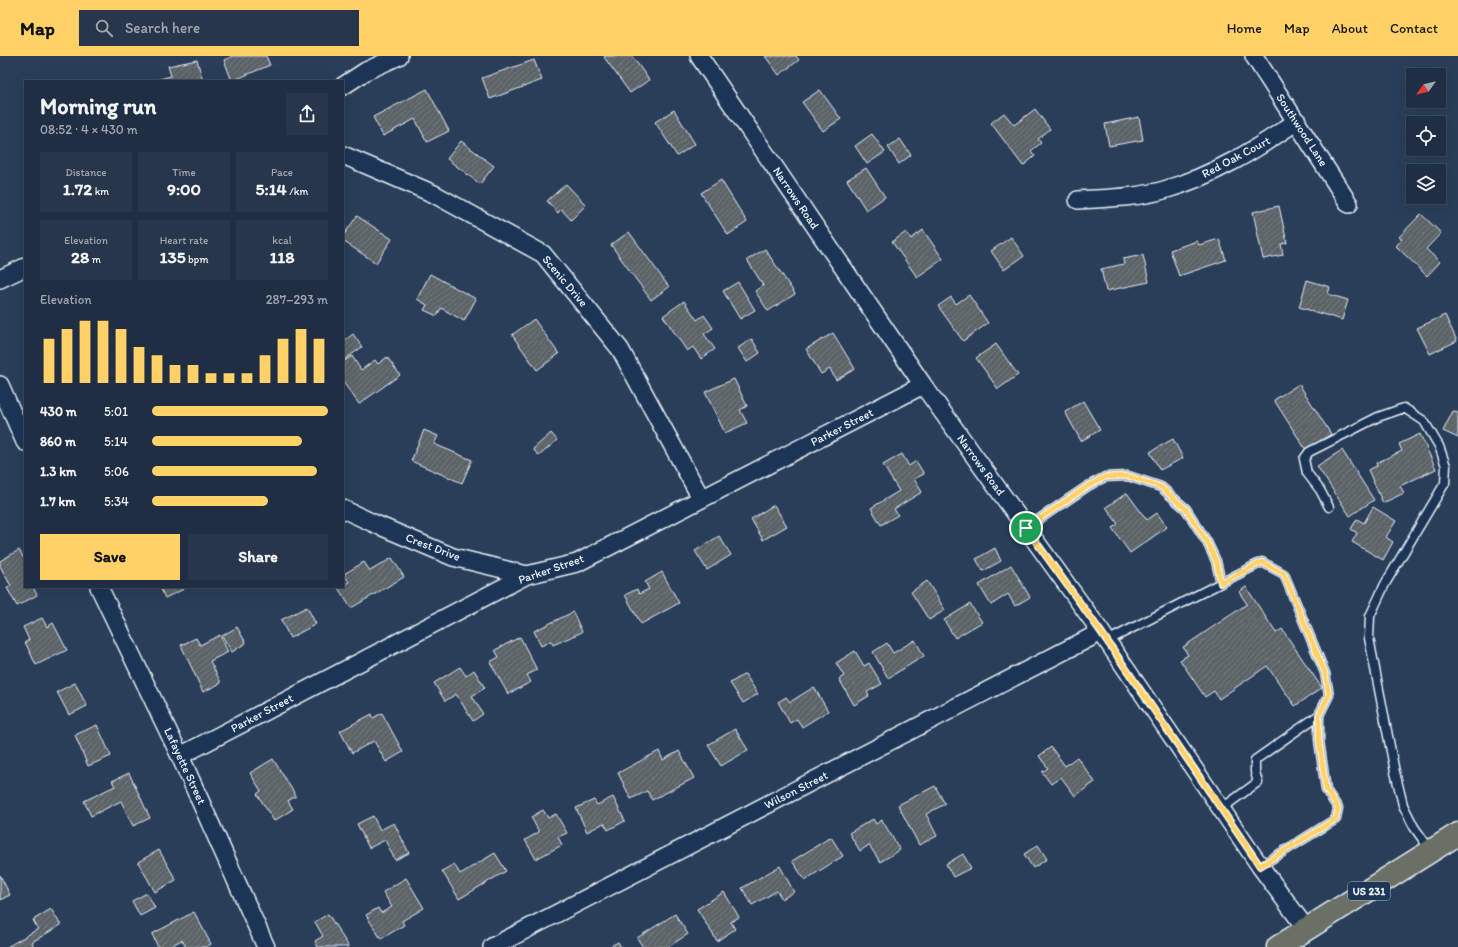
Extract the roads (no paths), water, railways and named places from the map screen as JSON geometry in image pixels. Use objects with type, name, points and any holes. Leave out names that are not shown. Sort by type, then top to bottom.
[{"type":"highway","name":"US 231","points":[[1278,947],[1458,834]]},
{"type":"street","points":[[344,85],[366,71],[399,56]]},
{"type":"street","name":"Narrows Road","points":[[700,56],[923,385],[1104,636],[1260,866],[1307,930]]},
{"type":"street","name":"Southwood Lane","points":[[1254,56],[1349,204]]},
{"type":"street","name":"Red Oak Court","points":[[1078,200],[1133,196],[1163,190],[1213,172],[1258,147],[1296,121]]},
{"type":"street","name":"Scenic Drive","points":[[344,155],[434,194],[543,254],[620,349],[701,498]]},
{"type":"street","points":[[0,279],[24,267]]},
{"type":"street","points":[[0,385],[24,440]]},
{"type":"street","name":"Parker Street","points":[[180,756],[527,575],[577,563],[923,385]]},
{"type":"street","name":"Crest Drive","points":[[344,508],[373,523],[453,557],[527,575]]},
{"type":"street","name":"Lafayette Street","points":[[99,588],[180,756],[266,947]]},
{"type":"street","name":"Wilson Street","points":[[492,947],[1104,636]]},
{"type":"lane","points":[[1328,507],[1320,490],[1307,473],[1304,459],[1309,452],[1378,417],[1404,408],[1424,421],[1440,446],[1446,466],[1445,483],[1414,533],[1382,591],[1370,616],[1369,638],[1395,772],[1403,805],[1414,827],[1431,851]]},
{"type":"lane","points":[[1026,528],[1088,486],[1105,477],[1128,476],[1161,487],[1186,509],[1207,542],[1216,561],[1221,583]]},
{"type":"lane","points":[[1104,636],[1221,583],[1262,562],[1284,574],[1325,673],[1329,695],[1319,715],[1319,740],[1326,790],[1338,808],[1336,819],[1260,866]]},
{"type":"lane","points":[[1221,809],[1258,782],[1254,772],[1255,760],[1319,715]]}]
